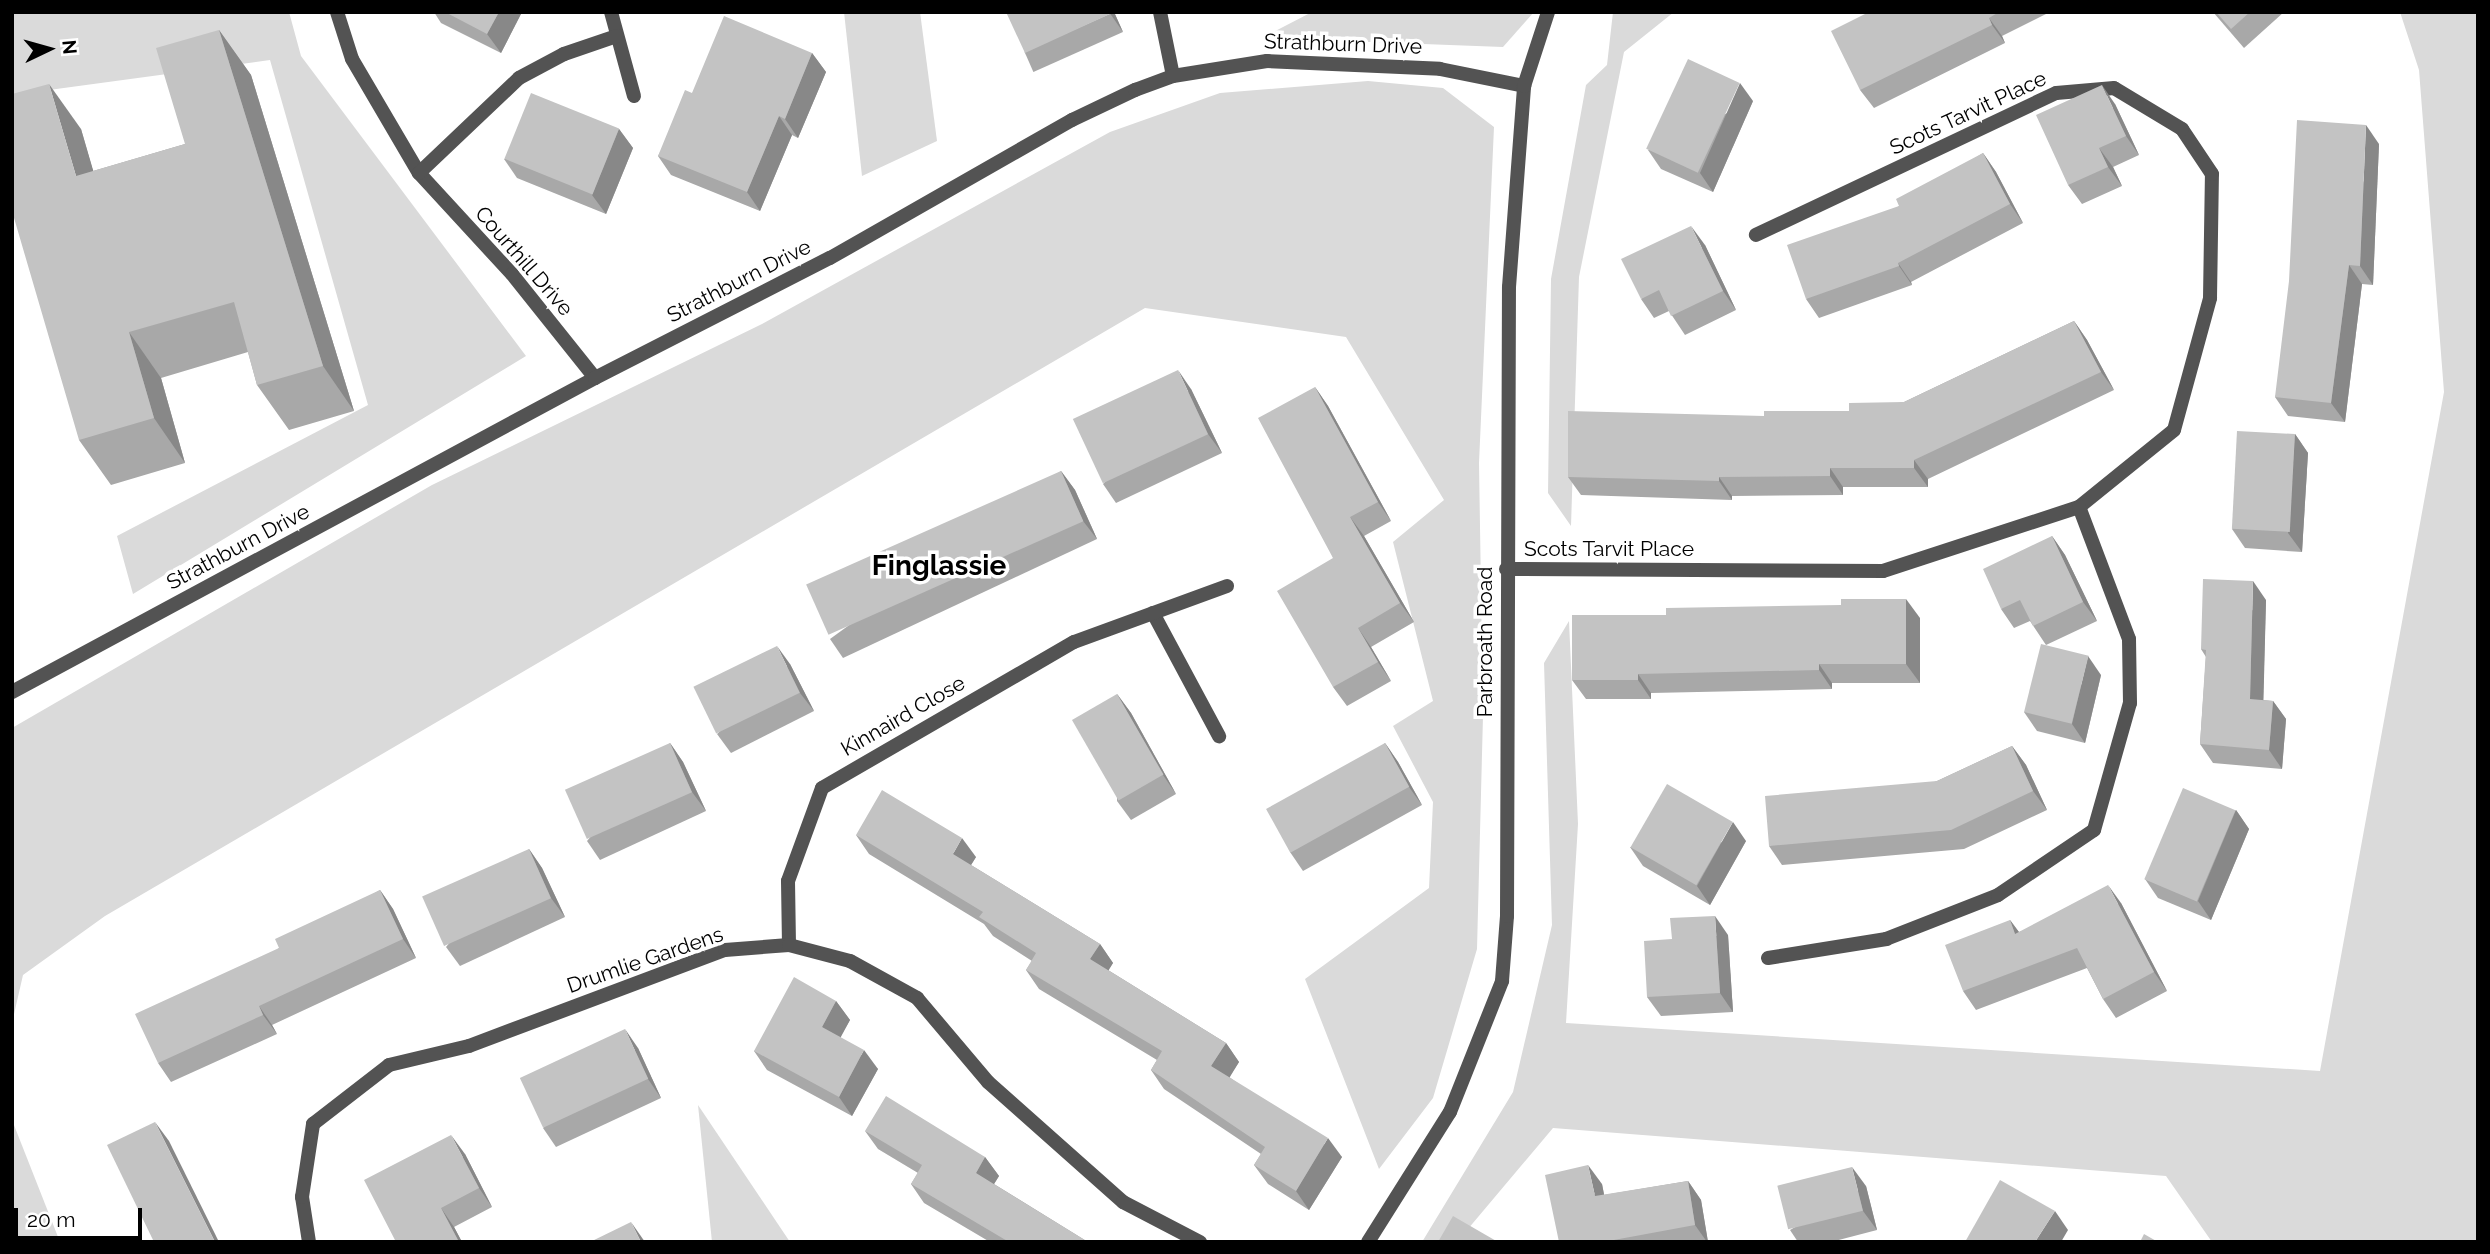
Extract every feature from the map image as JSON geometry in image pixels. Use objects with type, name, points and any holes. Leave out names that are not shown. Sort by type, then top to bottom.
[{"type":"street","name":"Courthill Drive","points":[[337,12],[352,59],[419,173],[512,274],[595,378]]},
{"type":"street","points":[[611,12],[634,96]]},
{"type":"street","points":[[1160,12],[1173,76]]},
{"type":"street","name":"Parbroath Road","points":[[1368,1242],[1450,1112],[1502,981],[1507,916],[1506,569],[1509,287],[1524,86],[1548,12]]},
{"type":"street","points":[[419,173],[519,78],[564,54],[617,36]]},
{"type":"street","name":"Strathburn Drive","points":[[12,692],[595,378],[830,258],[1072,120],[1173,76],[1267,61],[1334,60],[1440,69],[1524,86]]},
{"type":"street","name":"Scots Tarvit Place","points":[[1506,569],[1883,571],[2079,507],[2174,430],[2210,298],[2212,174],[2182,129],[2115,88],[2056,93],[1756,235]]},
{"type":"street","points":[[1768,958],[1886,939],[1998,895],[2094,830],[2130,703],[2129,639],[2079,507]]},
{"type":"street","name":"Kinnaird Close","points":[[789,945],[788,881],[822,788],[1074,642],[1227,586]]},
{"type":"street","points":[[1153,613],[1219,736]]},
{"type":"street","name":"Drumlie Gardens","points":[[309,1242],[302,1197],[313,1124],[389,1065],[469,1046],[725,950],[789,945],[850,961],[917,998],[988,1082],[1123,1202],[1200,1242]]},
{"type":"shaded area","points":[[12,12],[289,12],[301,56],[526,356],[133,594],[117,536],[368,405],[270,60],[12,95]]},
{"type":"shaded area","points":[[844,12],[920,12],[937,141],[862,176]]},
{"type":"shaded area","points":[[1312,12],[1534,12],[1503,47],[1262,38]]},
{"type":"shaded area","points":[[1613,12],[1674,12],[1624,52],[1579,277],[1571,526],[1548,493],[1551,279],[1586,85],[1607,65]]},
{"type":"shaded area","points":[[2400,12],[2478,12],[2478,1242],[2212,1242],[2166,1176],[1553,1128],[1457,1242],[1422,1242],[1513,1092],[1552,925],[1544,663],[1569,621],[1578,824],[1566,1023],[2320,1071],[2444,392],[2419,70]]},
{"type":"shaded area","points":[[1368,81],[1443,88],[1494,127],[1479,463],[1483,716],[1477,949],[1433,1098],[1379,1169],[1305,979],[1429,888],[1433,802],[1393,726],[1433,701],[1393,542],[1444,500],[1346,337],[1145,308],[105,916],[23,975],[12,1023],[12,728],[432,485],[762,324],[1110,132],[1220,93]]},
{"type":"shaded area","points":[[698,1105],[790,1242],[712,1242]]},
{"type":"shaded area","points":[[12,1120],[60,1242],[12,1242]]},
{"type":"building","points":[[445,12],[499,12],[487,34]]},
{"type":"building","points":[[1006,12],[1109,12],[1110,14],[1025,53]]},
{"type":"building","points":[[1869,12],[1999,12],[1989,18],[1992,25],[1860,90],[1831,31]]},
{"type":"building","points":[[2216,12],[2250,12],[2231,29]]},
{"type":"building","points":[[724,16],[812,53],[785,119],[779,116],[747,192],[658,156],[685,90],[692,93]]},
{"type":"building","points":[[219,30],[323,366],[257,385],[234,302],[129,332],[154,418],[79,440],[12,211],[12,94],[49,84],[76,176],[185,144],[156,48]]},
{"type":"building","points":[[1688,59],[1740,83],[1698,173],[1646,149]]},
{"type":"building","points":[[2102,85],[2126,136],[2099,148],[2108,167],[2068,185],[2036,115]]},
{"type":"building","points":[[531,93],[619,129],[592,194],[504,159]]},
{"type":"building","points":[[2297,120],[2366,125],[2360,266],[2349,265],[2331,403],[2275,397],[2289,281]]},
{"type":"building","points":[[1983,153],[2010,204],[1898,263],[1899,266],[1806,299],[1787,245],[1899,206],[1896,199]]},
{"type":"building","points":[[1691,226],[1723,291],[1671,316],[1659,290],[1641,299],[1621,259]]},
{"type":"building","points":[[2074,321],[2101,372],[1914,460],[1914,468],[1830,468],[1830,476],[1719,477],[1719,481],[1568,477],[1568,411],[1764,416],[1764,411],[1849,411],[1849,403],[1904,402]]},
{"type":"building","points":[[1178,370],[1208,434],[1103,483],[1073,419]]},
{"type":"building","points":[[1315,387],[1378,502],[1350,517],[1400,603],[1358,628],[1378,662],[1333,687],[1277,591],[1333,558],[1258,418]]},
{"type":"building","points":[[2237,431],[2295,434],[2290,532],[2232,529]]},
{"type":"building","points":[[1061,471],[1083,521],[828,635],[806,584]]},
{"type":"building","points":[[2052,536],[2083,602],[2033,626],[2020,600],[2001,609],[1983,569]]},
{"type":"building","points":[[2203,579],[2253,581],[2250,699],[2273,701],[2269,750],[2200,744],[2206,650],[2201,649]]},
{"type":"building","points":[[1841,599],[1906,599],[1906,664],[1819,664],[1819,670],[1638,674],[1638,680],[1572,680],[1572,615],[1666,615],[1666,608],[1841,605]]},
{"type":"building","points":[[2041,644],[2089,656],[2072,724],[2024,712]]},
{"type":"building","points":[[777,646],[800,693],[716,734],[693,687]]},
{"type":"building","points":[[1117,694],[1164,775],[1118,801],[1072,720]]},
{"type":"building","points":[[670,743],[692,792],[587,839],[565,790]]},
{"type":"building","points":[[1385,743],[1409,787],[1290,853],[1266,809]]},
{"type":"building","points":[[2012,746],[2033,791],[1951,830],[1769,846],[1765,796],[1937,781]]},
{"type":"building","points":[[1667,784],[1733,822],[1696,885],[1630,847]]},
{"type":"building","points":[[2183,788],[2235,810],[2197,901],[2144,879]]},
{"type":"building","points":[[882,790],[962,838],[953,854],[1100,944],[1090,959],[1226,1043],[1211,1066],[1328,1138],[1296,1191],[1254,1165],[1265,1147],[1151,1070],[1162,1051],[1026,970],[1036,953],[979,917],[983,912],[856,835]]},
{"type":"building","points":[[529,849],[551,898],[444,946],[422,897]]},
{"type":"building","points":[[2108,885],[2154,972],[2103,999],[2077,948],[1963,991],[1945,945],[2010,920],[2015,934]]},
{"type":"building","points":[[380,890],[403,939],[259,1006],[263,1015],[158,1063],[135,1014],[279,948],[275,939]]},
{"type":"building","points":[[1715,916],[1720,993],[1647,997],[1644,941],[1672,939],[1670,918]]},
{"type":"building","points":[[794,977],[836,1001],[822,1027],[864,1050],[839,1097],[754,1051]]},
{"type":"building","points":[[625,1029],[648,1079],[543,1128],[520,1078]]},
{"type":"building","points":[[886,1096],[985,1157],[976,1173],[1088,1242],[1009,1242],[911,1184],[922,1165],[865,1131]]},
{"type":"building","points":[[155,1122],[215,1242],[154,1242],[107,1145]]},
{"type":"building","points":[[451,1135],[479,1188],[441,1208],[459,1242],[396,1242],[364,1180]]},
{"type":"building","points":[[1588,1165],[1595,1196],[1688,1181],[1695,1225],[1603,1242],[1559,1242],[1545,1175]]},
{"type":"building","points":[[1852,1167],[1863,1211],[1788,1229],[1777,1186]]},
{"type":"building","points":[[2000,1180],[2055,1211],[2035,1242],[1965,1242]]},
{"type":"building","points":[[1453,1216],[1498,1242],[1438,1242]]},
{"type":"building","points":[[631,1222],[641,1242],[590,1242]]},
{"type":"building","points":[[2144,1234],[2158,1242],[2140,1242]]},
{"type":"district","name":"Finglassie","points":[[939,566]]}]
